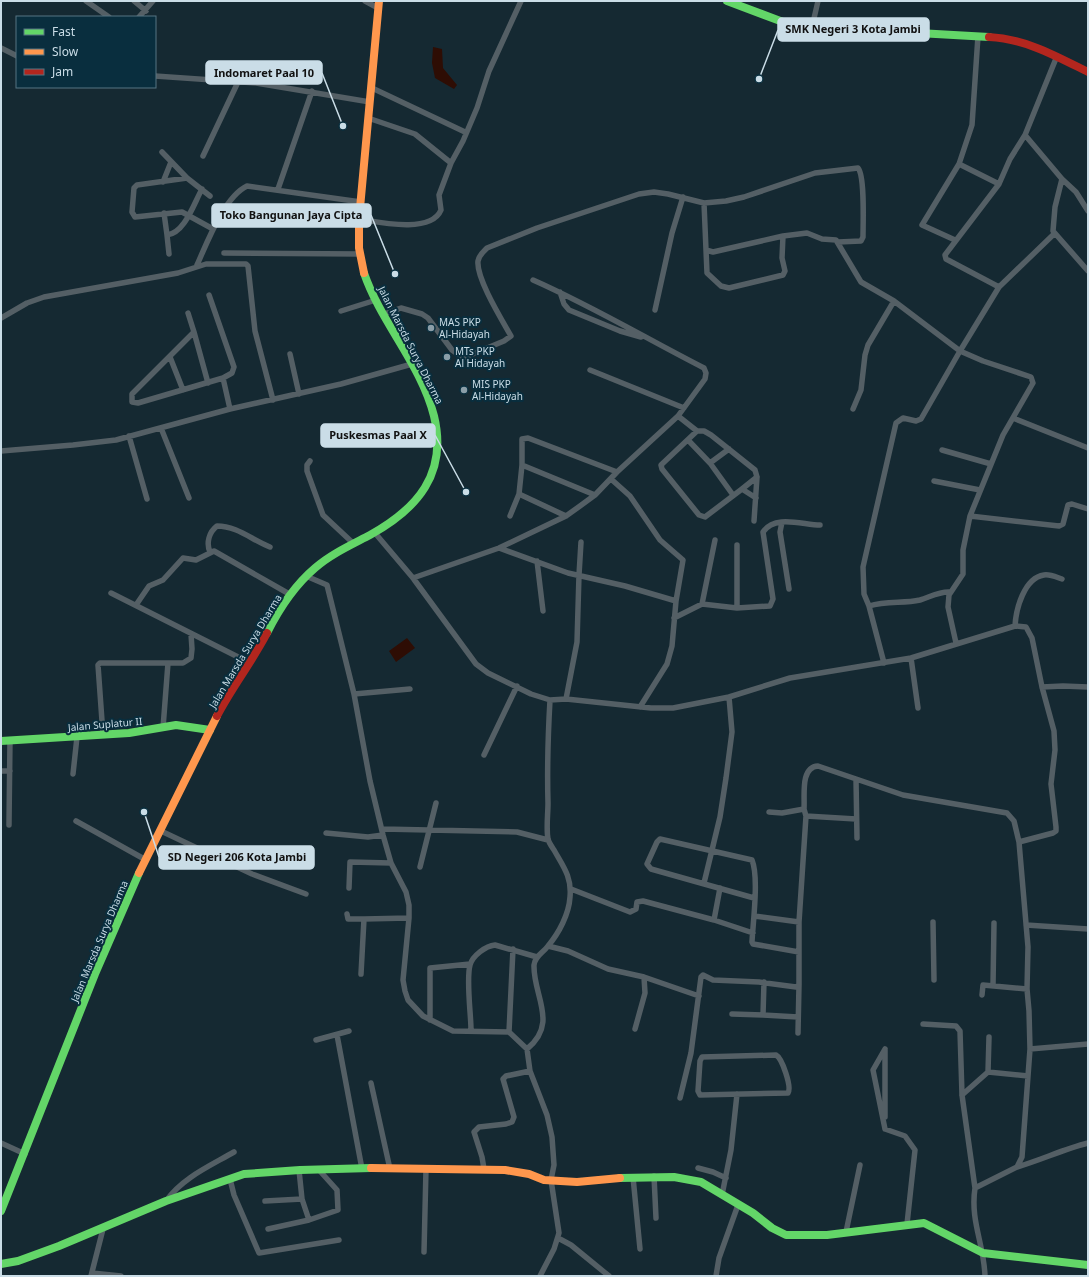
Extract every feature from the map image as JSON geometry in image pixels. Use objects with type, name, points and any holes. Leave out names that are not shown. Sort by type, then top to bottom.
[{"type":"main road","points":[[727,1],[783,22],[812,27],[1007,38],[1028,43],[1088,72]]},
{"type":"main road","name":"Jalan Marsda Surya Dharma","points":[[1,1211],[128,894],[161,831],[210,730],[235,684],[250,662],[277,613],[306,576],[320,564],[408,510],[421,496],[435,467],[438,448],[436,418],[430,401],[412,364],[376,300],[366,278],[360,254],[359,219],[379,4]]},
{"type":"main road","name":"Jalan Suplatur II","points":[[1,741],[103,735],[164,728],[176,725],[210,730]]},
{"type":"main road","points":[[1,1264],[18,1261],[52,1249],[166,1201],[240,1175],[258,1172],[300,1170],[484,1169],[505,1170],[529,1174],[544,1180],[577,1182],[633,1177],[674,1177],[701,1182],[753,1213],[772,1228],[786,1235],[801,1236],[924,1223],[983,1253],[1088,1264]]},
{"type":"street","points":[[86,1],[108,16]]},
{"type":"street","points":[[134,1],[146,11]]},
{"type":"street","points":[[140,16],[153,1]]},
{"type":"street","points":[[365,1],[379,4]]},
{"type":"street","points":[[359,219],[410,225],[419,224],[435,218],[441,210],[439,195],[451,163],[463,141],[465,132],[477,108],[489,71],[521,1]]},
{"type":"street","points":[[812,27],[818,1]]},
{"type":"street","points":[[955,240],[922,225],[959,164],[972,125],[978,36]]},
{"type":"street","points":[[1,48],[16,56]]},
{"type":"street","points":[[1000,287],[946,259],[946,253],[999,184],[1010,159],[1026,134],[1057,56]]},
{"type":"street","points":[[156,76],[238,82],[312,91],[370,102]]},
{"type":"street","points":[[203,156],[238,82]]},
{"type":"street","points":[[372,88],[465,132]]},
{"type":"street","points":[[278,189],[312,91]]},
{"type":"street","points":[[368,118],[415,134],[451,163]]},
{"type":"street","points":[[1026,134],[1062,179],[1076,192],[1088,212]]},
{"type":"street","points":[[162,152],[186,178],[210,196]]},
{"type":"street","points":[[163,182],[171,162]]},
{"type":"street","points":[[959,164],[999,184]]},
{"type":"street","points":[[384,314],[401,308],[422,314],[428,318],[452,350],[463,358],[504,341],[510,336],[480,274],[478,262],[479,258],[487,248],[537,228],[640,194],[654,192],[683,197],[704,203],[744,197],[815,173],[858,168],[861,175],[863,193],[863,237],[861,241],[838,242],[822,239],[806,233],[783,236],[713,252],[706,250]]},
{"type":"street","points":[[186,178],[135,186],[132,212],[135,217],[180,212],[213,229]]},
{"type":"street","points":[[884,662],[869,606],[864,594],[863,567],[896,424],[903,418],[916,421],[921,419],[960,351],[1000,287],[1054,234],[1055,207],[1062,179]]},
{"type":"street","points":[[197,266],[213,229],[232,199],[244,188],[250,186],[278,189],[361,202]]},
{"type":"street","points":[[167,235],[172,234],[179,229],[202,189]]},
{"type":"street","points":[[655,310],[672,233],[683,197]]},
{"type":"street","points":[[704,203],[707,273],[722,286],[729,288],[783,275],[785,272],[782,258],[783,236]]},
{"type":"street","points":[[164,213],[169,254]]},
{"type":"street","points":[[1054,234],[1088,272]]},
{"type":"street","points":[[838,242],[845,258],[862,282],[894,302],[960,351],[983,361],[1031,377],[1032,383],[1003,435],[970,516],[964,550],[963,574],[950,592],[948,608],[956,643]]},
{"type":"street","points":[[224,253],[360,254]]},
{"type":"street","points":[[1,318],[27,303],[44,297],[178,273],[197,266],[221,263],[244,264],[248,266],[255,331],[273,400]]},
{"type":"street","points":[[413,578],[499,548],[566,516],[595,496],[617,472],[678,416],[704,379],[706,373],[704,368],[646,338],[621,322],[533,280]]},
{"type":"street","points":[[560,292],[564,304],[570,310],[620,331],[646,338]]},
{"type":"street","points":[[194,332],[132,394],[132,402],[138,403],[208,383],[232,373],[234,367],[209,295]]},
{"type":"street","points":[[341,311],[376,300]]},
{"type":"street","points":[[853,409],[861,390],[865,355],[868,345],[894,302]]},
{"type":"street","points":[[188,313],[208,383]]},
{"type":"street","points":[[290,354],[299,394]]},
{"type":"street","points":[[170,357],[183,390]]},
{"type":"street","points":[[1,451],[73,445],[129,436],[230,409],[299,394],[412,364]]},
{"type":"street","points":[[590,370],[684,408]]},
{"type":"street","points":[[223,378],[230,409]]},
{"type":"street","points":[[678,416],[697,430],[706,432],[754,468],[757,477],[754,521]]},
{"type":"street","points":[[1013,418],[1088,448]]},
{"type":"street","points":[[161,428],[189,498]]},
{"type":"street","points":[[697,430],[662,463],[662,467],[699,515],[705,517],[757,477]]},
{"type":"street","points":[[129,436],[147,499]]},
{"type":"street","points":[[510,516],[519,494],[522,465],[522,438],[528,438],[617,472]]},
{"type":"street","points":[[688,440],[710,463],[733,496]]},
{"type":"street","points":[[710,463],[729,449]]},
{"type":"street","points":[[942,450],[991,464]]},
{"type":"street","points":[[310,462],[307,465],[309,479],[323,515],[354,544]]},
{"type":"street","points":[[522,465],[595,496]]},
{"type":"street","points":[[612,478],[630,496],[660,540],[683,560],[676,601],[672,646],[667,664],[640,707]]},
{"type":"street","points":[[934,481],[980,490]]},
{"type":"street","points":[[742,489],[756,498]]},
{"type":"street","points":[[519,494],[566,516]]},
{"type":"street","points":[[970,516],[1059,526],[1063,524],[1068,505],[1072,504],[1088,509]]},
{"type":"street","points":[[674,618],[702,604],[737,608],[757,608],[770,606],[773,599],[763,532],[769,526],[782,522],[820,525]]},
{"type":"street","points":[[782,522],[780,532],[789,589]]},
{"type":"street","points":[[210,552],[208,547],[210,533],[216,526],[238,530],[255,541],[270,547]]},
{"type":"street","points":[[374,532],[413,578],[476,664],[488,673],[531,694],[550,700],[566,699],[640,707],[673,708],[729,697],[790,678],[911,658],[1015,626],[1026,627],[1031,634],[1042,687],[1054,731],[1055,750],[1051,784],[1056,831],[1019,842]]},
{"type":"street","points":[[702,604],[716,540]]},
{"type":"street","points":[[566,699],[577,642],[578,575],[581,542]]},
{"type":"street","points":[[737,545],[737,608]]},
{"type":"street","points":[[499,548],[578,575],[625,586],[676,601]]},
{"type":"street","points":[[136,605],[149,586],[163,580],[183,558],[196,560],[210,552],[218,552],[291,595]]},
{"type":"street","points":[[537,561],[543,611]]},
{"type":"street","points":[[1015,626],[1016,611],[1031,582],[1043,575],[1050,575],[1062,579]]},
{"type":"street","points":[[306,576],[327,585],[354,694],[383,836],[391,863],[406,892],[409,918],[403,966],[403,980],[408,1000],[414,1008],[430,1020],[453,1031],[471,1030],[509,1032],[527,1049],[530,1071],[547,1114],[552,1137],[554,1165],[551,1180],[558,1238],[540,1276]]},
{"type":"street","points":[[869,606],[882,602],[920,600],[944,592],[950,592]]},
{"type":"street","points":[[111,593],[250,662]]},
{"type":"street","points":[[103,735],[99,664],[183,663],[191,658],[191,634]]},
{"type":"street","points":[[911,658],[918,708]]},
{"type":"street","points":[[164,728],[168,663]]},
{"type":"street","points":[[484,755],[517,686]]},
{"type":"street","points":[[1042,687],[1088,687]]},
{"type":"street","points":[[354,694],[410,689]]},
{"type":"street","points":[[704,883],[720,817],[732,732],[729,697]]},
{"type":"street","points":[[527,1049],[535,1043],[541,1029],[544,1015],[535,980],[534,962],[548,946],[562,925],[568,909],[571,888],[566,868],[548,840],[547,751],[550,700]]},
{"type":"street","points":[[73,774],[77,737]]},
{"type":"street","points":[[9,825],[10,740]]},
{"type":"street","points":[[798,1033],[799,922],[806,816],[804,809],[808,769],[812,766],[818,766],[903,795],[1007,813],[1014,821],[1019,842],[1028,947],[1027,989],[1030,1049],[1022,1157],[1017,1167]]},
{"type":"street","points":[[1,771],[10,771]]},
{"type":"street","points":[[856,779],[857,838]]},
{"type":"street","points":[[420,867],[436,803]]},
{"type":"street","points":[[769,812],[782,813],[804,809]]},
{"type":"street","points":[[806,816],[856,819]]},
{"type":"street","points":[[76,821],[146,860]]},
{"type":"street","points":[[382,829],[517,832],[548,840]]},
{"type":"street","points":[[161,831],[252,874],[306,894]]},
{"type":"street","points":[[326,833],[368,837],[383,836]]},
{"type":"street","points":[[754,898],[651,869],[647,864],[657,842],[660,840],[752,860],[755,869],[754,916],[752,942],[756,946],[799,952]]},
{"type":"street","points":[[349,888],[350,862],[391,863]]},
{"type":"street","points":[[571,888],[630,912],[636,910],[637,902],[643,901],[714,920],[753,933]]},
{"type":"street","points":[[714,920],[720,888]]},
{"type":"street","points":[[347,914],[348,919],[409,918]]},
{"type":"street","points":[[754,916],[799,922]]},
{"type":"street","points":[[361,974],[364,919]]},
{"type":"street","points":[[933,922],[934,980]]},
{"type":"street","points":[[994,923],[994,986]]},
{"type":"street","points":[[1026,925],[1088,930]]},
{"type":"street","points":[[471,1030],[470,964],[479,952],[489,945],[495,944],[537,957]]},
{"type":"street","points":[[548,946],[568,951],[612,970],[644,977],[699,996]]},
{"type":"street","points":[[509,1032],[513,949]]},
{"type":"street","points":[[430,1020],[430,968],[470,964]]},
{"type":"street","points":[[680,1098],[691,1053],[701,977],[703,975],[713,980],[764,982],[796,987],[798,985]]},
{"type":"street","points":[[635,1028],[645,993],[644,977]]},
{"type":"street","points":[[763,1015],[764,982]]},
{"type":"street","points":[[982,995],[983,985],[1027,989]]},
{"type":"street","points":[[732,1014],[798,1017]]},
{"type":"street","points":[[923,1024],[951,1025],[959,1028],[962,1095],[975,1188],[973,1216],[983,1253],[985,1276]]},
{"type":"street","points":[[316,1040],[349,1032]]},
{"type":"street","points":[[337,1035],[362,1169]]},
{"type":"street","points":[[962,1095],[988,1072],[989,1037]]},
{"type":"street","points":[[1030,1049],[1088,1044]]},
{"type":"street","points":[[885,1049],[885,1056],[885,1129],[873,1070],[885,1049]]},
{"type":"street","points":[[691,1053],[702,1057],[778,1056],[790,1087],[788,1093],[700,1095],[697,1085],[700,1061],[702,1057]]},
{"type":"street","points":[[484,1169],[482,1157],[474,1132],[481,1126],[506,1124],[512,1122],[514,1117],[503,1079],[506,1076],[530,1071]]},
{"type":"street","points":[[988,1072],[1028,1076]]},
{"type":"street","points":[[371,1083],[390,1169]]},
{"type":"street","points":[[722,1195],[732,1143],[737,1094]]},
{"type":"street","points":[[885,1129],[905,1136],[915,1150],[907,1224]]},
{"type":"street","points":[[1,1143],[25,1154]]},
{"type":"street","points":[[975,1188],[1017,1167],[1046,1159],[1067,1148],[1088,1143]]},
{"type":"street","points":[[166,1201],[173,1191],[191,1177],[234,1152]]},
{"type":"street","points":[[846,1232],[860,1165]]},
{"type":"street","points":[[698,1168],[713,1172],[726,1178]]},
{"type":"street","points":[[424,1252],[426,1169]]},
{"type":"street","points":[[300,1170],[302,1199],[309,1220]]},
{"type":"street","points":[[268,1229],[309,1220],[336,1211],[339,1206],[337,1190],[319,1170]]},
{"type":"street","points":[[654,1176],[656,1218]]},
{"type":"street","points":[[633,1177],[640,1250]]},
{"type":"street","points":[[230,1179],[234,1195],[259,1253],[339,1240]]},
{"type":"street","points":[[265,1201],[302,1199]]},
{"type":"street","points":[[716,1276],[719,1258],[738,1205]]},
{"type":"street","points":[[102,1229],[92,1274],[121,1276]]},
{"type":"street","points":[[558,1238],[571,1245],[609,1276]]},
{"type":"shaded area","points":[[433,47],[442,49],[443,68],[457,85],[454,89],[435,78],[432,63]]},
{"type":"shaded area","points":[[407,638],[415,648],[396,662],[389,651]]},
{"type":"traffic: fast","points":[[727,1],[783,22],[812,27],[989,37]]},
{"type":"traffic: fast","points":[[267,633],[288,598],[315,568],[341,550],[387,525],[402,514],[415,501],[425,488],[437,455],[437,437],[434,416],[428,397],[411,361],[380,309],[364,273]]},
{"type":"traffic: fast","points":[[1,741],[129,733],[176,725],[210,730]]},
{"type":"traffic: fast","points":[[1,1211],[95,974],[139,873]]},
{"type":"traffic: fast","points":[[1,1264],[18,1261],[59,1246],[166,1201],[244,1174],[300,1170],[371,1168]]},
{"type":"traffic: fast","points":[[620,1178],[674,1177],[701,1182],[753,1213],[772,1228],[786,1235],[827,1235],[924,1223],[983,1253],[1088,1265]]},
{"type":"traffic: slow","points":[[364,273],[359,248],[359,219],[379,1]]},
{"type":"traffic: slow","points":[[139,873],[217,716]]},
{"type":"traffic: slow","points":[[371,1168],[505,1170],[529,1174],[544,1180],[577,1182],[620,1178]]},
{"type":"traffic: jam","points":[[989,37],[1016,41],[1040,49],[1088,72]]},
{"type":"traffic: jam","points":[[217,716],[267,633]]},
{"type":"place","name":"SMK Negeri 3 Kota Jambi","points":[[759,79]]},
{"type":"place","name":"Indomaret Paal 10","points":[[343,126]]},
{"type":"place","name":"Toko Bangunan Jaya Cipta","points":[[395,274]]},
{"type":"place","name":"MAS PKP Al-Hidayah","points":[[431,328]]},
{"type":"place","name":"MTs PKP Al Hidayah","points":[[447,357]]},
{"type":"place","name":"MIS PKP Al-Hidayah","points":[[464,390]]},
{"type":"place","name":"Puskesmas Paal X","points":[[466,492]]},
{"type":"place","name":"SD Negeri 206 Kota Jambi","points":[[144,812]]}]
